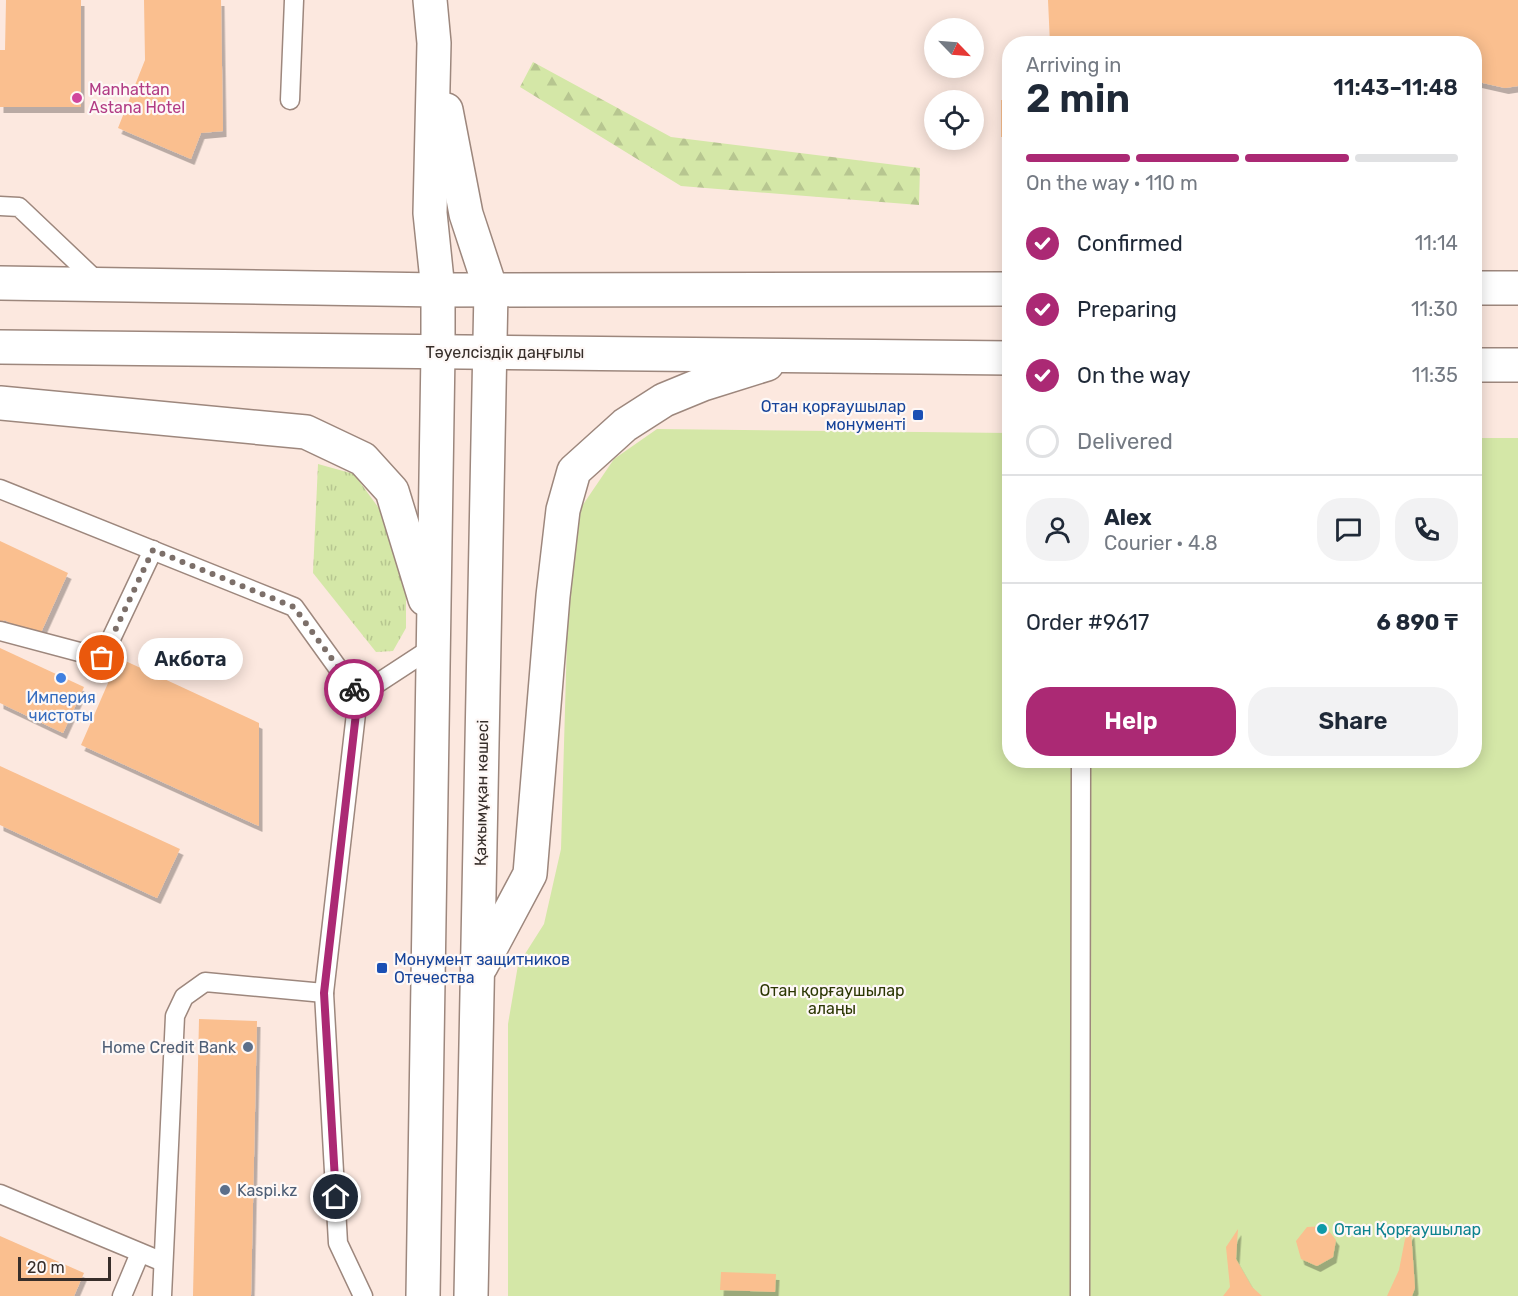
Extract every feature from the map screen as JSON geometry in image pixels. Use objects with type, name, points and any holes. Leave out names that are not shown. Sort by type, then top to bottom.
[{"type":"main road","points":[[430,0],[434,43],[466,214],[491,290]]},
{"type":"main road","points":[[423,1296],[438,352],[438,290],[430,213],[434,43]]},
{"type":"main road","points":[[0,284],[438,290],[1002,289]]},
{"type":"main road","points":[[1482,288],[1518,288]]},
{"type":"main road","name":"Қажымұқан көшесі","points":[[471,1296],[491,290]]},
{"type":"main road","name":"Тәуелсіздік даңғылы","points":[[0,347],[1002,358]]},
{"type":"main road","points":[[478,972],[530,874],[553,596],[563,510],[574,471],[625,424],[664,400],[703,384],[797,355]]},
{"type":"main road","points":[[1482,364],[1518,365]]},
{"type":"main road","points":[[0,403],[306,432],[363,459],[393,491],[434,638]]},
{"type":"lane","points":[[290,100],[294,0]]},
{"type":"lane","points":[[0,206],[20,207],[101,285]]},
{"type":"lane","points":[[0,489],[294,607],[358,696],[324,993],[338,1243],[363,1296]]},
{"type":"lane","points":[[0,631],[102,658],[153,550]]},
{"type":"lane","points":[[358,696],[434,638]]},
{"type":"lane","points":[[1080,1296],[1082,768]]},
{"type":"lane","points":[[162,1296],[175,1016],[184,997],[205,982],[324,993]]},
{"type":"lane","points":[[0,1194],[163,1262]]},
{"type":"lane","points":[[122,1296],[141,1253]]},
{"type":"green space","points":[[533,62],[671,137],[920,168],[919,205],[681,186],[520,87]]},
{"type":"green space","name":"Отан қорғаушылар алаңы","points":[[657,429],[1002,433],[1002,768],[1482,768],[1482,438],[1518,438],[1518,1296],[508,1296],[508,1024],[518,965],[544,924],[561,849],[569,569],[578,512],[614,459]]},
{"type":"green space","points":[[318,464],[354,474],[394,529],[406,578],[406,628],[393,651],[376,652],[313,573]]},
{"type":"building","points":[[6,0],[81,0],[81,107],[0,107],[0,50],[5,50]]},
{"type":"building","points":[[144,0],[221,0],[223,131],[201,133],[191,159],[118,128],[145,60]]},
{"type":"building","points":[[1048,0],[1518,0],[1518,86],[1505,88],[1482,83],[1482,36],[1050,36]]},
{"type":"building","points":[[1001,100],[1002,100],[1002,137]]},
{"type":"building","points":[[0,541],[68,573],[39,637],[4,620],[0,628]]},
{"type":"building","points":[[0,648],[84,687],[63,733],[0,703]]},
{"type":"building","points":[[119,658],[259,723],[259,826],[81,745]]},
{"type":"building","points":[[0,766],[180,849],[157,898],[0,825]]},
{"type":"building","points":[[199,1019],[257,1021],[251,1296],[193,1296]]},
{"type":"building","points":[[1325,1226],[1336,1240],[1333,1257],[1317,1266],[1301,1259],[1296,1241],[1307,1227]]},
{"type":"building","points":[[1238,1229],[1236,1259],[1252,1287],[1262,1296],[1223,1296],[1230,1287],[1226,1247]]},
{"type":"building","points":[[1411,1231],[1415,1288],[1412,1296],[1387,1296],[1399,1270],[1405,1239]]},
{"type":"building","points":[[0,1236],[84,1273],[74,1296],[0,1296]]},
{"type":"building","points":[[721,1272],[776,1274],[775,1292],[720,1290]]},
{"type":"way so far","points":[[102,658],[153,550],[294,607],[354,689]]},
{"type":"place","name":"Manhattan Astana Hotel","points":[[77,98]]},
{"type":"place","name":"Отан қорғаушылар монументі","points":[[918,415]]},
{"type":"place","name":"Акбота","points":[[102,658]]},
{"type":"place","name":"Империя чистоты","points":[[61,678]]},
{"type":"place","name":"Монумент защитников Отечества","points":[[382,968]]},
{"type":"place","name":"Home Credit Bank","points":[[248,1047]]},
{"type":"place","name":"Kaspi.kz","points":[[225,1190]]},
{"type":"place","name":"Отан Қорғаушылар","points":[[1322,1229]]},
{"type":"route","points":[[336,1197],[324,993],[358,696],[354,689]]}]
